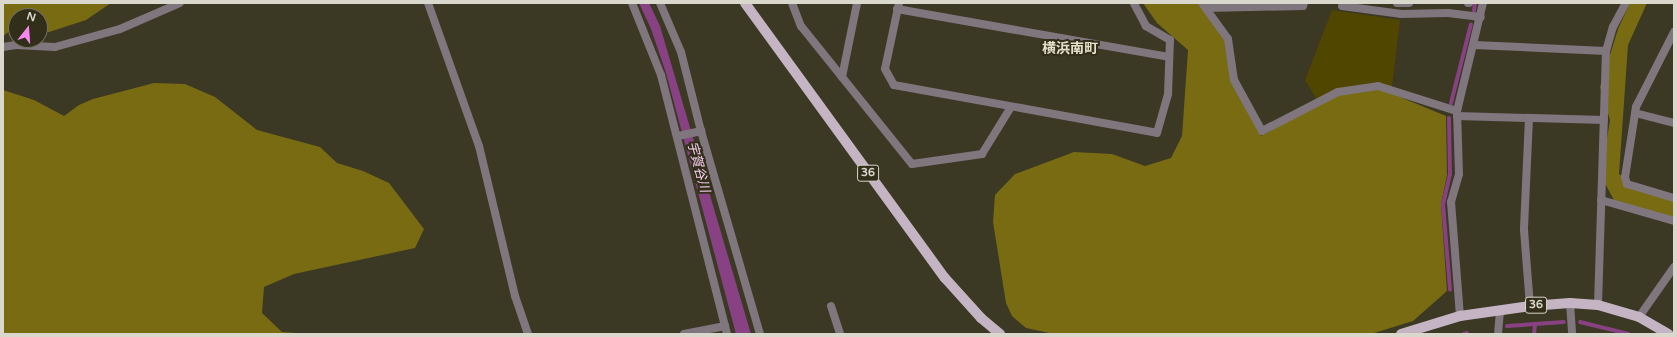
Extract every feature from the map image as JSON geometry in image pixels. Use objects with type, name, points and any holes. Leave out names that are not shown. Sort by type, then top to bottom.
[{"type":"main road","name":"36","points":[[745,3],[945,278],[982,318],[1000,334]]},
{"type":"main road","name":"36","points":[[1401,334],[1460,316],[1530,306],[1570,303],[1598,304],[1639,317],[1668,334]]},
{"type":"street","points":[[3,47],[16,45],[55,47],[120,29],[180,3]]},
{"type":"street","points":[[428,3],[478,146],[515,296],[528,334]]},
{"type":"street","points":[[632,3],[661,75],[679,136],[726,330],[684,334]]},
{"type":"street","points":[[660,3],[681,52],[700,131],[760,334]]},
{"type":"street","points":[[792,3],[801,26],[912,164],[982,154],[1011,107]]},
{"type":"street","points":[[842,77],[858,3]]},
{"type":"street","points":[[1134,3],[1146,26],[1170,40],[1168,94],[1157,133],[894,85],[884,69],[898,6],[1169,57]]},
{"type":"street","points":[[1204,6],[1303,6],[1304,3]]},
{"type":"street","points":[[1397,3],[1409,3]]},
{"type":"street","points":[[1460,316],[1451,202],[1459,174],[1457,113],[1481,17],[1483,3]]},
{"type":"street","points":[[1598,304],[1606,51],[1613,27],[1626,3]]},
{"type":"street","points":[[1204,6],[1228,39],[1234,80],[1262,130],[1338,92],[1378,86],[1457,113],[1529,118],[1604,120]]},
{"type":"street","points":[[1342,6],[1401,14],[1448,13],[1481,17]]},
{"type":"street","points":[[1674,32],[1635,113],[1626,177],[1627,184],[1674,198]]},
{"type":"street","points":[[1474,45],[1606,51]]},
{"type":"street","points":[[1635,113],[1674,123]]},
{"type":"street","points":[[1529,118],[1524,230],[1530,306]]},
{"type":"street","points":[[679,136],[700,131]]},
{"type":"street","points":[[1601,200],[1674,221]]},
{"type":"street","points":[[1639,317],[1674,267]]},
{"type":"street","points":[[1570,303],[1573,334]]},
{"type":"street","points":[[831,306],[840,334]]},
{"type":"street","points":[[1498,334],[1500,311]]},
{"type":"shaded area","points":[[3,3],[111,3],[86,20],[49,32],[48,8],[8,8],[8,32],[3,36]]},
{"type":"shaded area","points":[[1143,3],[1199,3],[1225,40],[1249,114],[1261,136],[1338,94],[1378,88],[1446,116],[1447,175],[1441,204],[1447,291],[1413,321],[1371,334],[1054,334],[1026,328],[1012,316],[1006,303],[993,222],[995,195],[1015,174],[1074,152],[1112,154],[1145,166],[1171,158],[1182,136],[1188,50],[1157,23]]},
{"type":"shaded area","points":[[1630,3],[1647,3],[1628,45],[1619,174],[1641,190],[1674,199],[1674,218],[1615,202],[1601,176],[1610,120],[1600,87],[1618,29]]},
{"type":"shaded area","points":[[1332,10],[1400,20],[1392,87],[1317,100],[1305,80]]},
{"type":"shaded area","points":[[154,83],[185,84],[215,97],[257,130],[320,147],[337,163],[363,171],[389,183],[424,229],[415,248],[294,274],[264,287],[262,313],[282,332],[312,334],[3,334],[3,90],[34,100],[64,116],[79,105],[93,99]]},
{"type":"water","name":"宇賀谷川","points":[[639,3],[649,3],[660,26],[751,334],[736,334],[666,73],[651,29]]},
{"type":"waterway","points":[[1474,11],[1475,3]]},
{"type":"waterway","points":[[1451,103],[1471,24]]},
{"type":"waterway","points":[[1449,118],[1450,174],[1443,204],[1450,290]]},
{"type":"waterway","points":[[1507,326],[1564,322]]},
{"type":"waterway","points":[[1580,322],[1629,334]]},
{"type":"waterway","points":[[1534,334],[1535,324]]},
{"type":"district","name":"横浜南町","points":[[1070,49]]}]
